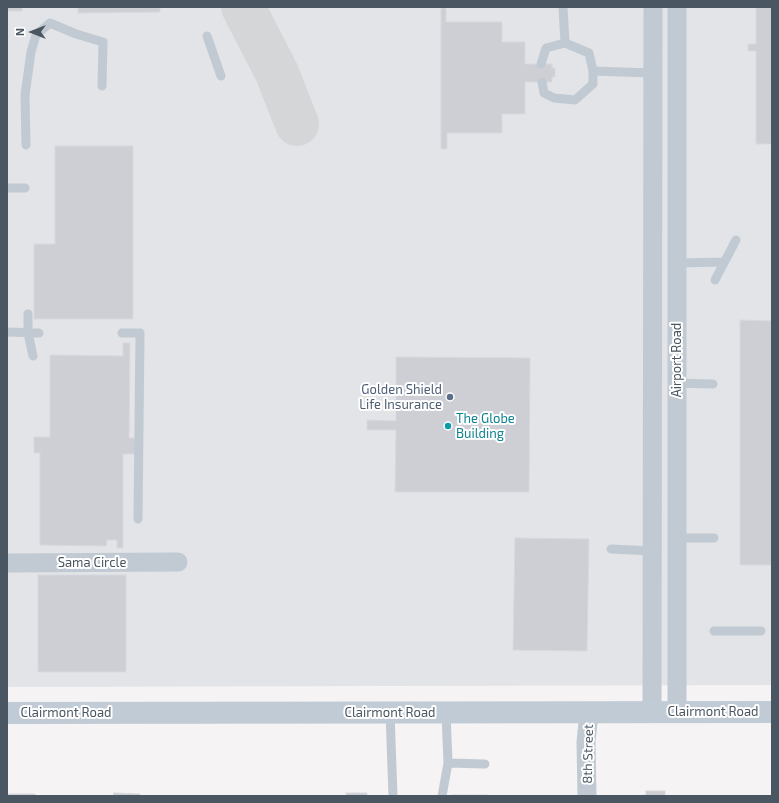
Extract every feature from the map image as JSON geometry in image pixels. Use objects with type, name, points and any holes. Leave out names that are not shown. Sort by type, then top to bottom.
[{"type":"main road","name":"Clairmont Road","points":[[7,713],[772,712]]},
{"type":"street","name":"Airport Road","points":[[652,712],[653,7]]},
{"type":"street","name":"Airport Road","points":[[677,7],[678,712]]},
{"type":"street","name":"Sama Circle","points":[[7,563],[178,562]]},
{"type":"street","name":"8th Street","points":[[587,796],[586,742],[589,712]]},
{"type":"lane","points":[[563,7],[565,43]]},
{"type":"lane","points":[[26,146],[25,95],[31,52],[36,35],[50,22],[76,34],[103,42],[102,86]]},
{"type":"lane","points":[[207,36],[221,76]]},
{"type":"lane","points":[[541,64],[546,48],[565,43],[589,53],[593,70],[593,84],[575,100],[554,98],[544,93],[542,82]]},
{"type":"lane","points":[[593,70],[652,73]]},
{"type":"lane","points":[[7,188],[25,188]]},
{"type":"lane","points":[[715,280],[736,240]]},
{"type":"lane","points":[[678,263],[724,262]]},
{"type":"lane","points":[[28,314],[28,333],[33,356]]},
{"type":"lane","points":[[7,332],[39,333]]},
{"type":"lane","points":[[122,333],[140,332],[138,519]]},
{"type":"lane","points":[[678,383],[713,384]]},
{"type":"lane","points":[[678,538],[714,538]]},
{"type":"lane","points":[[611,549],[653,551]]},
{"type":"lane","points":[[714,631],[761,631]]},
{"type":"lane","points":[[390,712],[393,796]]},
{"type":"lane","points":[[442,796],[448,763],[446,712]]},
{"type":"lane","points":[[448,763],[485,764]]},
{"type":"shaded area","points":[[7,7],[772,7],[772,685],[7,687]]},
{"type":"building","points":[[7,7],[22,7],[22,11],[7,11]]},
{"type":"building","points":[[78,7],[160,7],[160,12],[78,13]]},
{"type":"building","points":[[756,7],[772,7],[772,144],[756,144],[756,51],[748,51],[748,44],[756,44]]},
{"type":"building","points":[[441,8],[446,8],[446,22],[502,22],[502,42],[525,42],[525,64],[552,64],[552,68],[555,68],[555,77],[552,77],[552,82],[525,82],[525,114],[502,114],[502,133],[447,133],[447,149],[441,149]]},
{"type":"building","points":[[55,146],[133,146],[133,319],[34,319],[34,244],[55,244]]},
{"type":"building","points":[[740,320],[772,321],[772,565],[740,565]]},
{"type":"building","points":[[123,343],[130,343],[129,438],[135,438],[135,454],[123,454],[123,548],[117,548],[117,540],[107,540],[106,546],[40,545],[40,453],[34,453],[34,437],[50,437],[50,355],[123,356]]},
{"type":"building","name":"The Globe Building","points":[[396,357],[530,358],[529,492],[395,492],[396,430],[367,430],[367,420],[396,421]]},
{"type":"building","points":[[515,538],[589,539],[587,651],[513,650]]},
{"type":"building","points":[[38,575],[126,575],[126,672],[38,672]]},
{"type":"building","points":[[646,791],[665,791],[665,796],[636,796],[646,795]]},
{"type":"building","points":[[114,793],[140,794],[140,796],[113,796]]},
{"type":"building","points":[[346,793],[367,793],[367,796],[346,796]]},
{"type":"building","points":[[8,794],[35,794],[35,796],[8,796]]},
{"type":"building","points":[[489,795],[489,796],[452,796]]},
{"type":"taxiway","points":[[243,7],[277,73],[297,124]]},
{"type":"place","name":"Golden Shield Life Insurance","points":[[450,397]]},
{"type":"place","name":"The Globe Building","points":[[448,426]]}]
